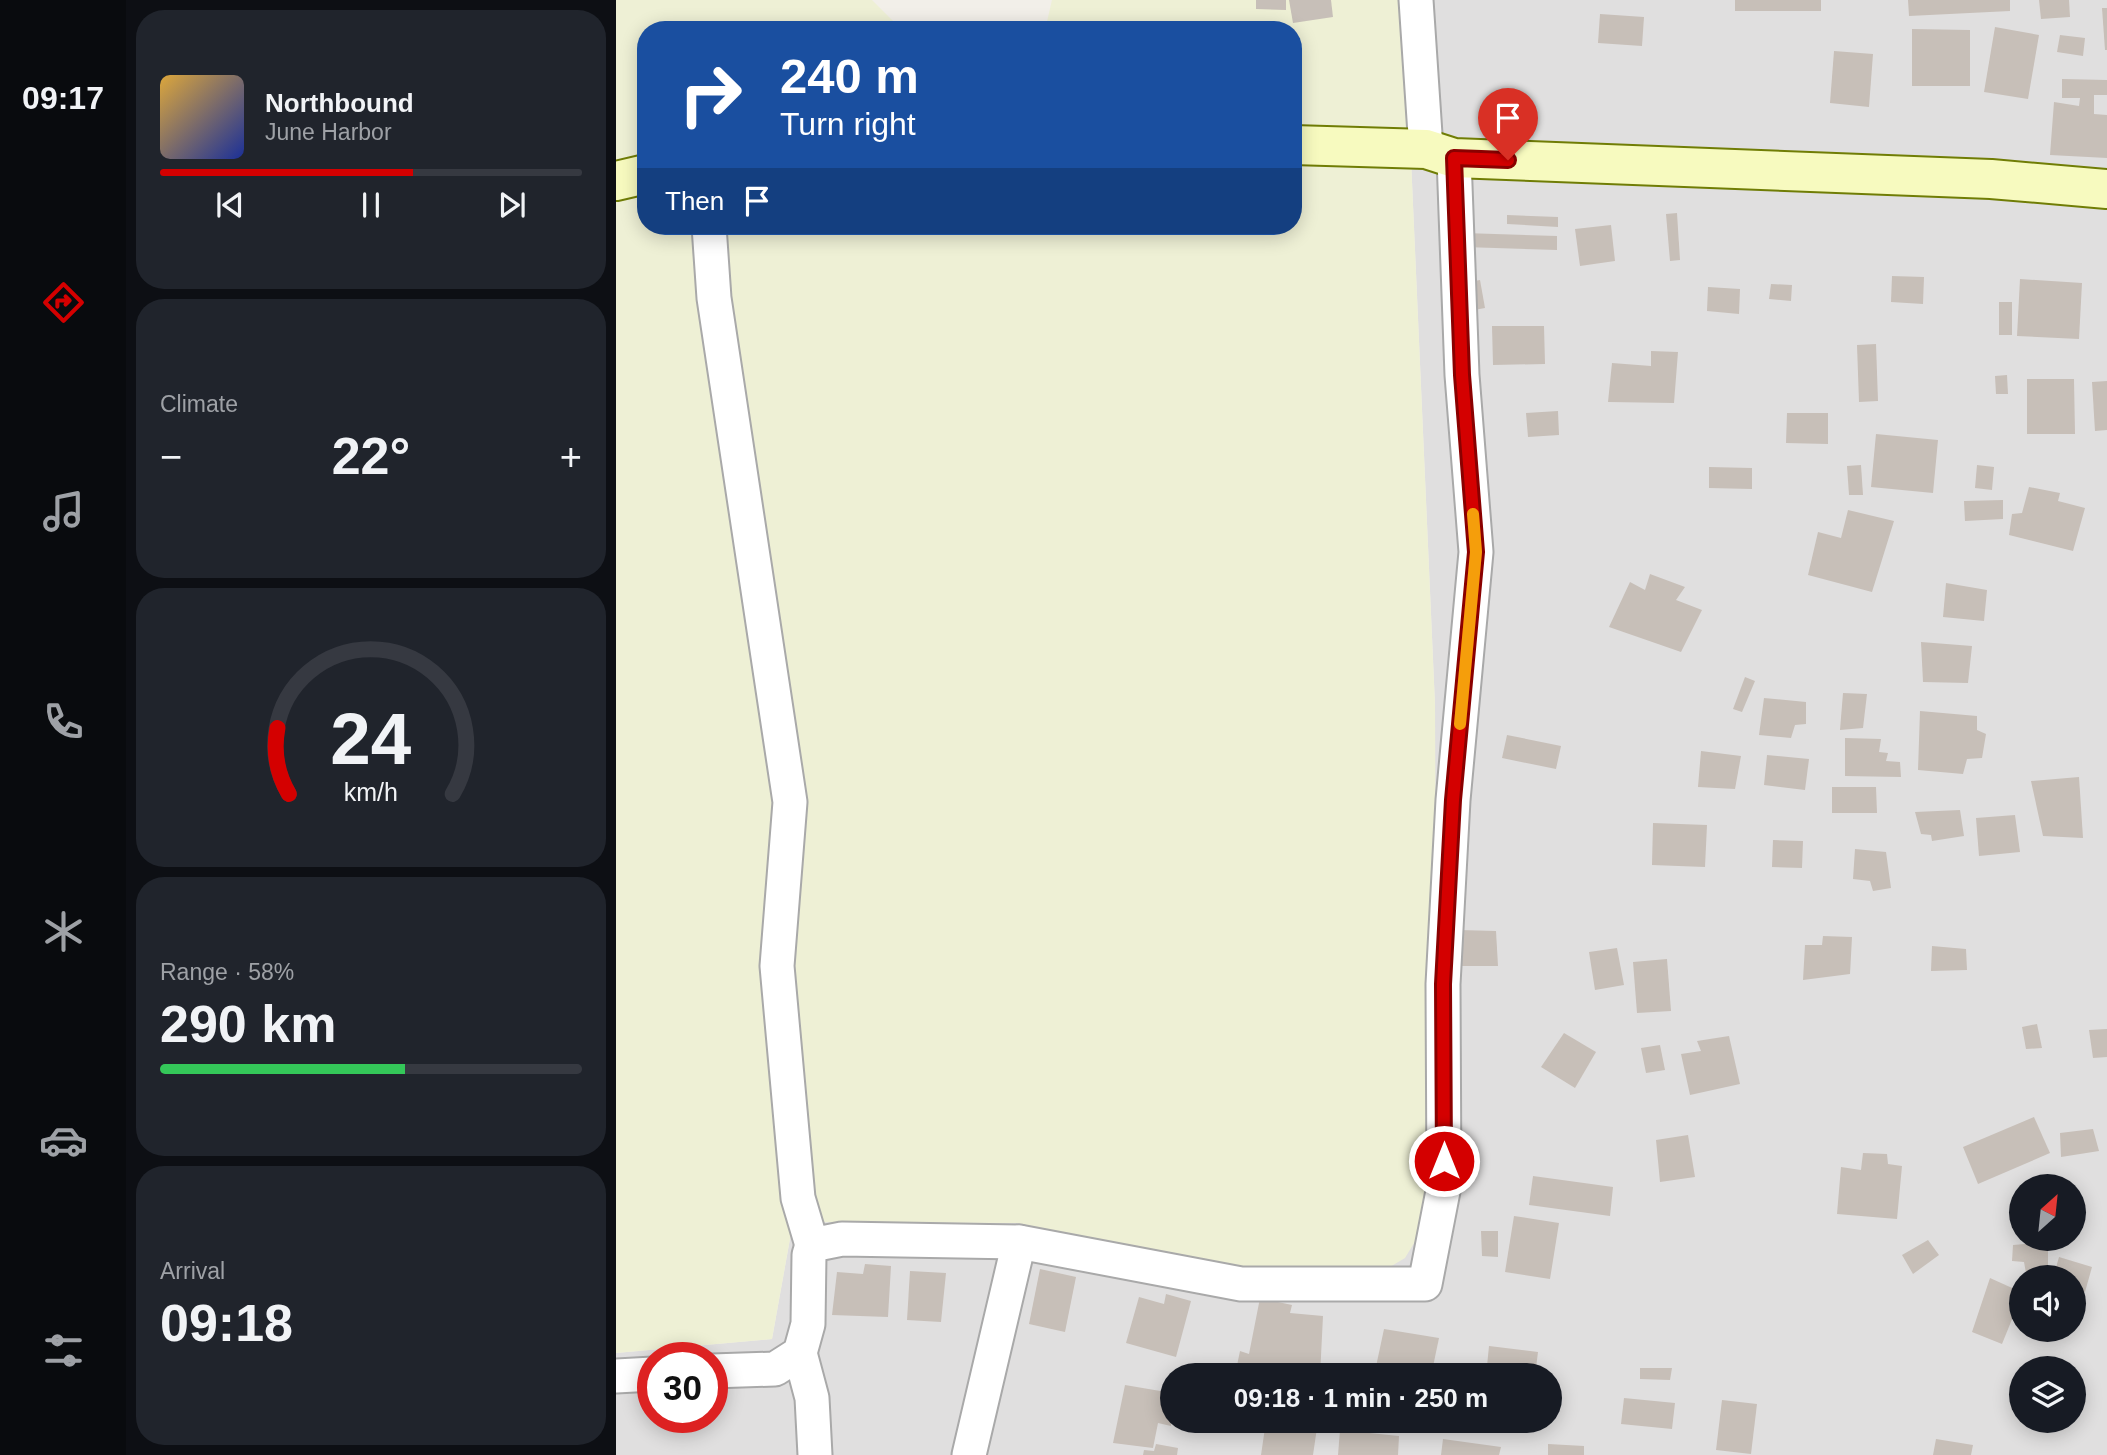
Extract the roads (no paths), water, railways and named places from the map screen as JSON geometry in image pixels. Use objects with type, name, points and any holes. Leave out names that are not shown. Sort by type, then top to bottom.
[{"type":"street","points":[[812,1245],[842,1239],[1020,1242],[1241,1284],[1424,1284],[1444,1186],[1443,984],[1453,800],[1476,552],[1440,154],[1416,0]]},
{"type":"street","points":[[1302,146],[1992,179],[2107,189]]},
{"type":"street","points":[[616,181],[637,176]]},
{"type":"street","points":[[710,235],[714,298],[790,802],[777,966],[798,1198],[812,1245],[809,1255],[808,1324],[800,1353],[812,1398],[815,1455]]},
{"type":"street","points":[[969,1455],[1020,1242]]},
{"type":"street","points":[[728,1370],[775,1369],[800,1353]]},
{"type":"street","points":[[616,1376],[637,1375]]}]
